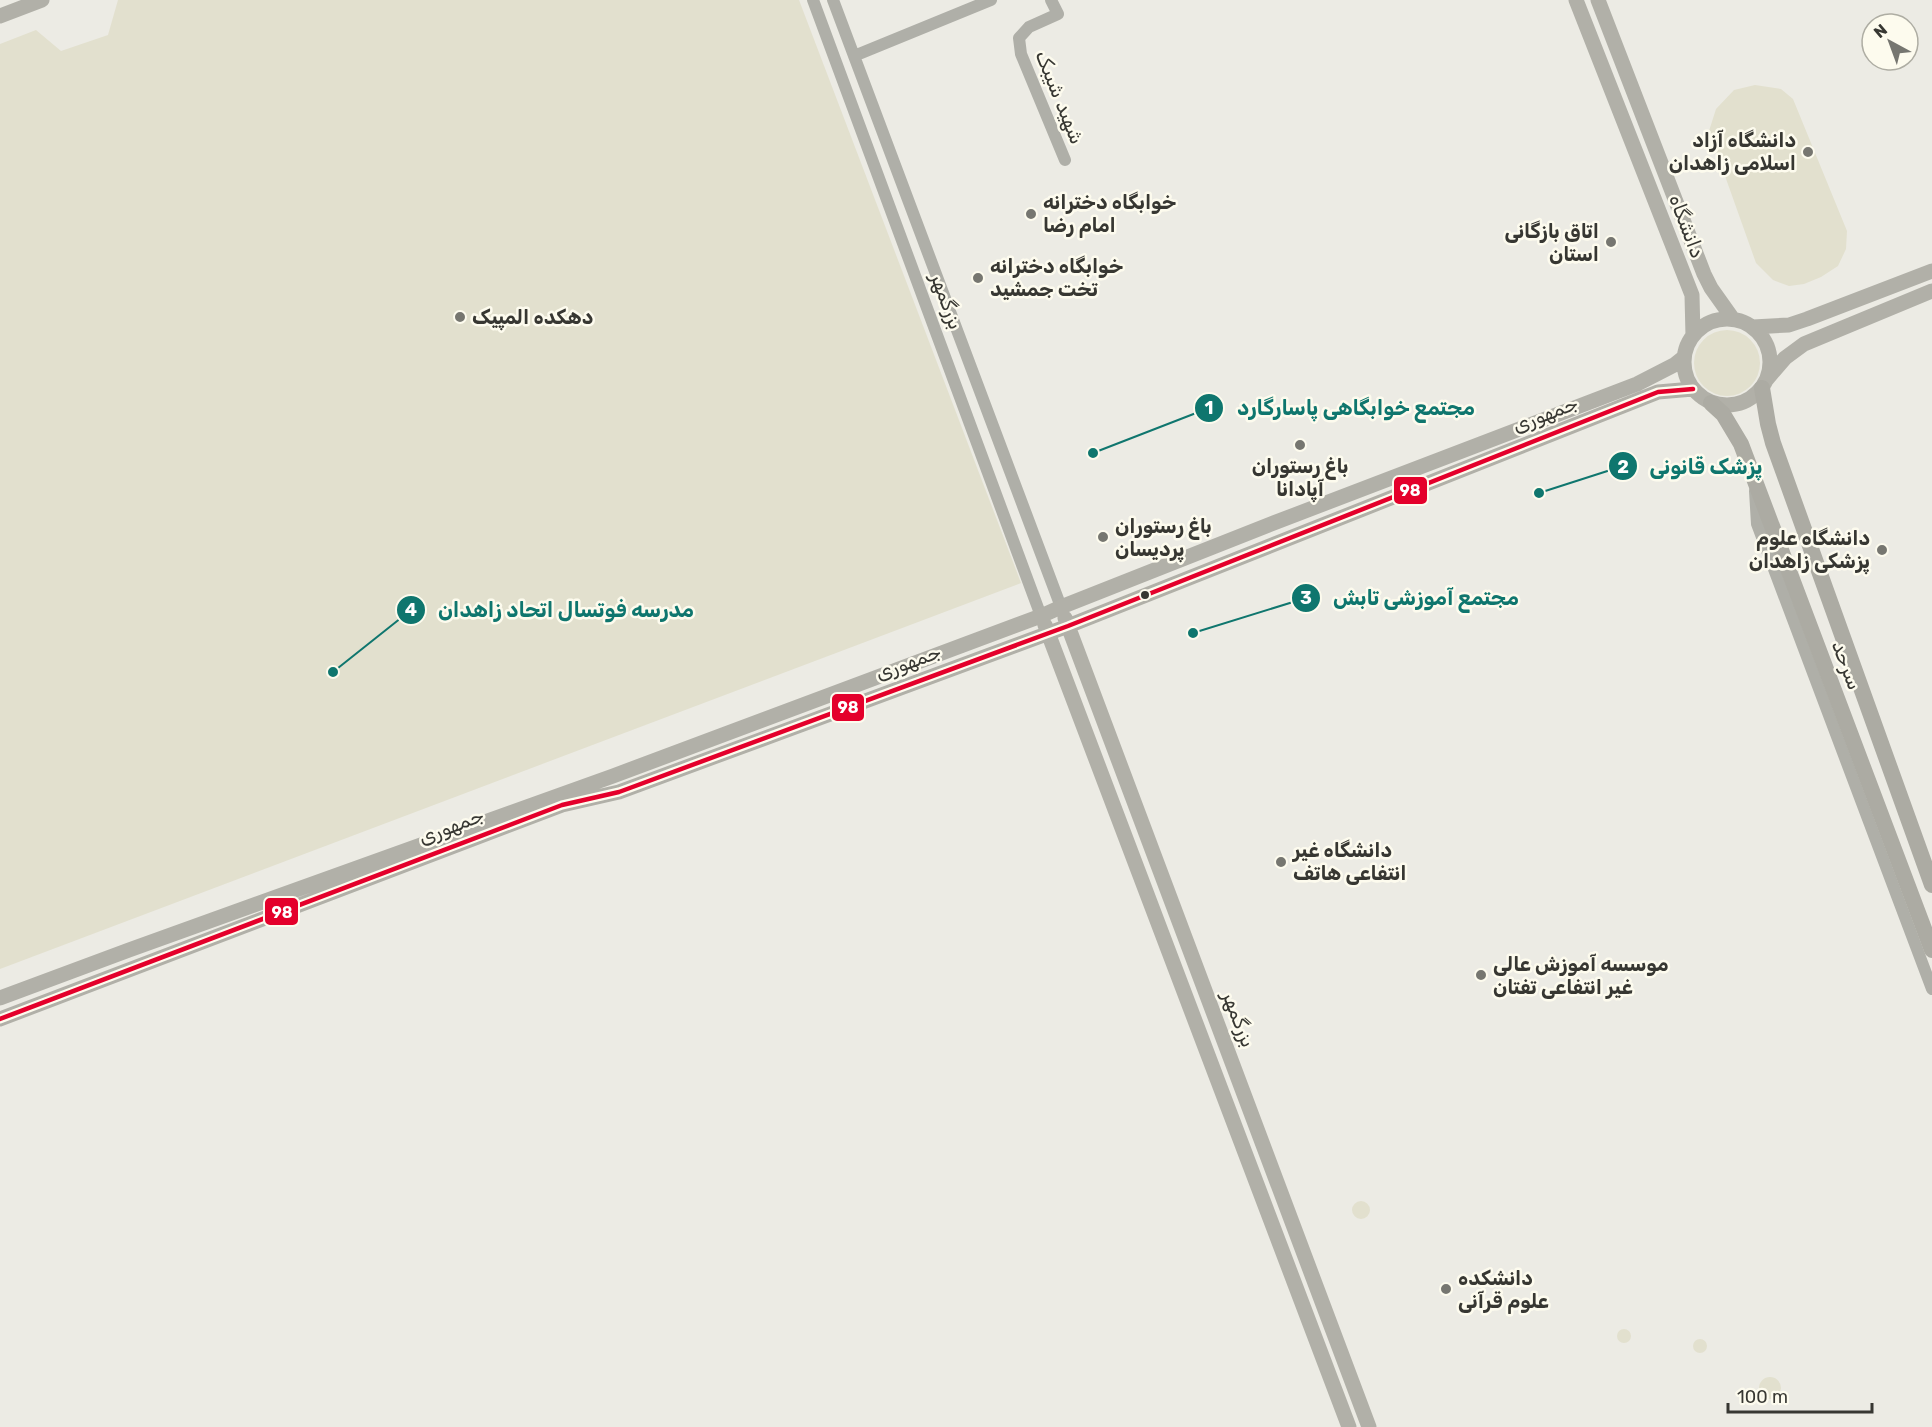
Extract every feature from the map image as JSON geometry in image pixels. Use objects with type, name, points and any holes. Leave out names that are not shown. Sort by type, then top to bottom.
[{"type":"highway","name":"سرحد","points":[[1765,383],[1768,424],[1773,443],[1932,885]]},
{"type":"highway","name":"سرحد","points":[[1711,403],[1723,414],[1741,444],[1932,950]]},
{"type":"main road","points":[[0,16],[42,0]]},
{"type":"main road","name":"دانشگاه","points":[[1576,0],[1692,295],[1693,336]]},
{"type":"main road","name":"دانشگاه","points":[[1598,0],[1704,274],[1733,319]]},
{"type":"main road","points":[[1754,327],[1789,324],[1807,319],[1932,271]]},
{"type":"main road","points":[[1765,383],[1770,368],[1767,345],[1762,335],[1754,327],[1744,322],[1733,319],[1710,322],[1693,336],[1687,346],[1684,368],[1693,389],[1711,403],[1733,405],[1754,396],[1765,383],[1785,358],[1804,344],[1932,291]]},
{"type":"main road","name":"جمهوری","points":[[0,998],[613,776],[1041,616],[1271,524],[1637,384],[1674,365],[1684,357]]},
{"type":"main road","name":"جمهوری","points":[[0,1019],[562,806],[619,792],[1068,626],[1658,392],[1693,389]]},
{"type":"main road","points":[[1271,524],[1276,542]]},
{"type":"main road","name":"بزرگمهر","points":[[1061,607],[1370,1427]]},
{"type":"main road","name":"بزرگمهر","points":[[1041,616],[1349,1427]]},
{"type":"main road","points":[[613,776],[619,792]]},
{"type":"main road","points":[[1125,836],[1145,828]]},
{"type":"main road","points":[[129,950],[136,969]]},
{"type":"street","name":"بزرگمهر","points":[[813,0],[1041,616]]},
{"type":"street","name":"بزرگمهر","points":[[833,0],[1061,607]]},
{"type":"street","points":[[840,73],[856,61],[991,0]]},
{"type":"street","name":"شهید شیبک","points":[[1051,0],[1058,14],[1029,27],[1019,38],[1021,54],[1065,160]]},
{"type":"street","points":[[921,292],[940,285]]},
{"type":"street","points":[[1754,481],[1756,524],[1932,989]]},
{"type":"shaded area","name":"دهکده المپیک","points":[[118,0],[799,0],[1021,583],[0,969],[0,44],[36,30],[61,51],[108,35]]},
{"type":"shaded area","points":[[1755,85],[1781,89],[1793,99],[1847,231],[1846,249],[1838,266],[1804,284],[1789,286],[1773,280],[1756,263],[1709,131],[1716,109],[1734,90]]},
{"type":"shaded area","points":[[1733,330],[1751,339],[1758,350],[1760,363],[1758,376],[1751,387],[1740,394],[1721,396],[1703,387],[1696,376],[1694,357],[1703,339],[1714,332]]},
{"type":"shaded area","points":[[1361,1201],[1367,1204],[1370,1210],[1367,1216],[1361,1219],[1355,1216],[1352,1210],[1355,1204]]},
{"type":"shaded area","points":[[1624,1329],[1629,1331],[1631,1336],[1629,1341],[1624,1343],[1619,1341],[1617,1336],[1619,1331]]},
{"type":"shaded area","points":[[1700,1339],[1705,1341],[1707,1346],[1705,1351],[1700,1353],[1695,1351],[1693,1346],[1695,1341]]},
{"type":"shaded area","points":[[1770,1377],[1778,1380],[1781,1388],[1778,1396],[1770,1399],[1762,1396],[1759,1388],[1762,1380]]},
{"type":"transit line","name":"98","points":[[0,1019],[562,805],[619,792],[1068,626],[1658,392],[1693,389]]},
{"type":"place","name":"دانشگاه آزاد اسلامی زاهدان","points":[[1808,152]]},
{"type":"place","name":"خوابگاه دخترانه امام رضا","points":[[1031,214]]},
{"type":"place","name":"اتاق بازگانی استان","points":[[1611,242]]},
{"type":"place","name":"خوابگاه دخترانه تخت جمشید","points":[[978,278]]},
{"type":"place","name":"دهکده المپیک","points":[[460,317]]},
{"type":"place","name":"باغ رستوران آپادانا","points":[[1300,445]]},
{"type":"place","name":"مجتمع خوابگاهی پاسارگارد","points":[[1093,453]]},
{"type":"place","name":"پزشک قانونی","points":[[1539,493]]},
{"type":"place","name":"باغ رستوران پردیسان","points":[[1103,537]]},
{"type":"place","name":"دانشگاه علوم پزشکی زاهدان","points":[[1882,550]]},
{"type":"place","name":"مجتمع آموزشی تابش","points":[[1193,633]]},
{"type":"place","name":"مدرسه فوتسال اتحاد زاهدان","points":[[333,672]]},
{"type":"place","name":"دانشگاه غیر انتفاعی هاتف","points":[[1281,862]]},
{"type":"place","name":"موسسه آموزش عالی غیر انتفاعی تفتان","points":[[1481,975]]},
{"type":"place","name":"دانشکده علوم قرآنی","points":[[1446,1289]]}]
